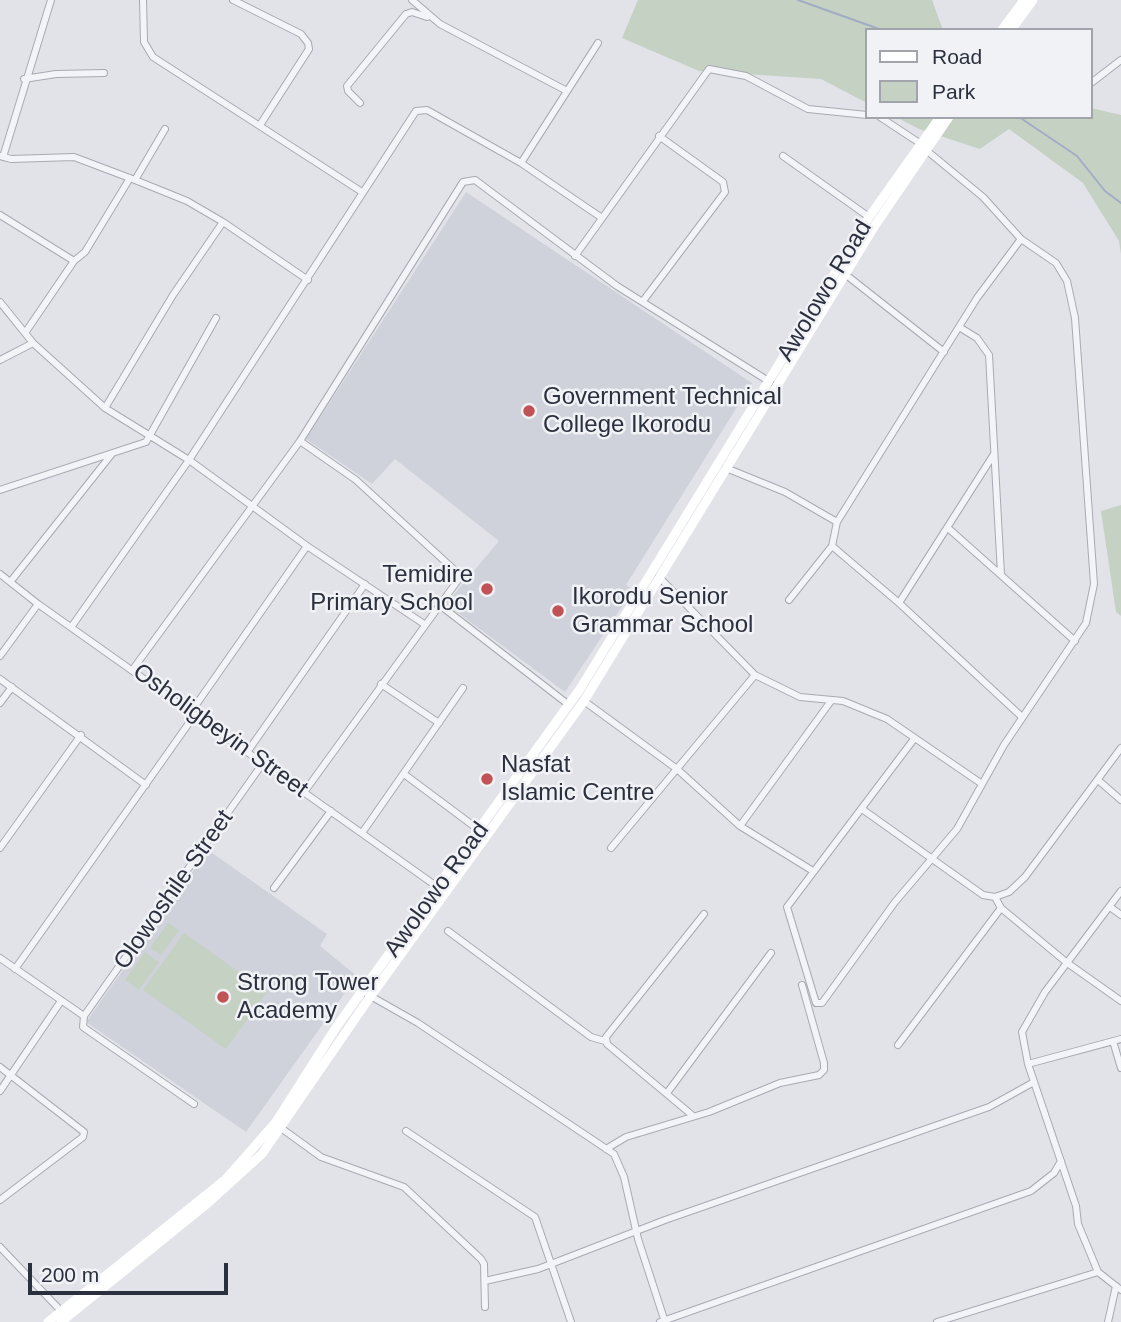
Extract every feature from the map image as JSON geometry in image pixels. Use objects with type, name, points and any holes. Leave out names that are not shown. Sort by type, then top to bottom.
[{"type":"main road","points":[[1003,28],[1024,0]]},
{"type":"main road","points":[[1012,28],[1033,0]]},
{"type":"main road","name":"Awolowo Road","points":[[61,1322],[248,1170],[281,1128],[367,994],[584,701],[939,119]]},
{"type":"main road","name":"Awolowo Road","points":[[443,890],[479,830],[569,705],[869,217],[947,119]]},
{"type":"main road","name":"Awolowo Road","points":[[48,1322],[241,1164],[276,1122],[337,1026],[367,994]]},
{"type":"street","points":[[51,0],[1,156],[74,157],[187,201],[308,280]]},
{"type":"street","points":[[144,0],[147,51],[362,192]]},
{"type":"street","points":[[233,0],[301,34],[308,43],[309,49],[260,125]]},
{"type":"street","points":[[412,0],[432,19]]},
{"type":"street","points":[[360,103],[348,92],[348,86],[403,16],[412,12],[432,19],[567,91]]},
{"type":"street","points":[[522,163],[598,43]]},
{"type":"street","points":[[1093,81],[1121,60]]},
{"type":"street","points":[[575,256],[659,136],[707,71],[713,68],[746,76],[808,109],[866,115]]},
{"type":"street","points":[[24,79],[56,74],[104,73]]},
{"type":"street","points":[[72,626],[189,460],[416,111],[422,108],[522,163],[602,218]]},
{"type":"street","points":[[883,119],[924,147],[983,197],[1021,239],[1062,271],[1071,291],[1075,318],[1094,584],[1086,623],[1022,717],[957,829],[887,913],[822,1003],[817,1003],[787,912],[790,901],[914,739]]},
{"type":"street","points":[[25,333],[74,261],[85,252],[165,129]]},
{"type":"street","points":[[643,301],[725,192],[723,183],[659,136]]},
{"type":"street","points":[[783,156],[869,217]]},
{"type":"street","points":[[133,668],[300,442],[463,182],[475,180],[575,256],[770,382]]},
{"type":"street","points":[[0,215],[74,261]]},
{"type":"street","points":[[105,408],[173,295],[223,222]]},
{"type":"street","points":[[789,600],[832,546],[837,522],[959,327],[1021,239]]},
{"type":"street","points":[[845,274],[944,352]]},
{"type":"street","points":[[0,302],[33,343],[105,408],[189,460],[307,546],[425,624]]},
{"type":"street","points":[[0,490],[146,442],[216,318]]},
{"type":"street","points":[[959,327],[977,338],[989,355],[1001,574]]},
{"type":"street","points":[[0,360],[33,343]]},
{"type":"street","points":[[300,442],[356,480],[461,576],[305,791]]},
{"type":"street","points":[[899,603],[995,452]]},
{"type":"street","points":[[10,581],[112,453]]},
{"type":"street","points":[[726,468],[785,492],[837,522]]},
{"type":"street","points":[[948,528],[1075,641]]},
{"type":"street","points":[[15,969],[146,785],[307,546]]},
{"type":"street","points":[[832,546],[899,603],[1022,717]]},
{"type":"street","name":"Osholigbeyin Street","points":[[0,574],[38,604],[133,668],[192,714],[443,890]]},
{"type":"street","points":[[658,577],[755,675],[800,697],[843,701],[887,719],[982,783]]},
{"type":"street","points":[[248,751],[365,584]]},
{"type":"street","points":[[0,656],[38,604]]},
{"type":"street","points":[[441,606],[569,705]]},
{"type":"street","points":[[611,848],[755,675]]},
{"type":"street","points":[[0,679],[81,735],[146,785]]},
{"type":"street","points":[[381,684],[439,723]]},
{"type":"street","points":[[0,703],[12,687]]},
{"type":"street","points":[[362,833],[463,688]]},
{"type":"street","points":[[584,701],[677,769],[740,826],[813,871]]},
{"type":"street","points":[[740,826],[831,701]]},
{"type":"street","points":[[0,848],[81,735]]},
{"type":"street","points":[[862,809],[930,860],[983,895],[995,897],[1009,892],[1025,877],[1121,748]]},
{"type":"street","name":"Olowoshile Street","points":[[84,1016],[263,763]]},
{"type":"street","points":[[404,774],[479,830]]},
{"type":"street","points":[[1098,780],[1121,800]]},
{"type":"street","points":[[274,887],[331,811]]},
{"type":"street","points":[[1108,1322],[1118,1288],[1098,1272],[1078,1224],[1061,1161],[1022,1042],[1023,1026],[1066,962],[1121,891]]},
{"type":"street","points":[[995,897],[1001,908],[1066,962],[1121,1001]]},
{"type":"street","points":[[1110,907],[1121,915]]},
{"type":"street","points":[[898,1045],[1001,908]]},
{"type":"street","points":[[606,1041],[704,914]]},
{"type":"street","points":[[448,931],[591,1037],[606,1041],[692,1115]]},
{"type":"street","points":[[667,1093],[771,953]]},
{"type":"street","points":[[0,958],[84,1016],[83,1027],[194,1104]]},
{"type":"street","points":[[606,1149],[626,1137],[709,1112],[780,1083],[819,1075],[824,1070],[802,985]]},
{"type":"street","points":[[367,994],[418,1023],[606,1149],[620,1164],[636,1231],[663,1321],[1031,1191],[1054,1173],[1061,1161]]},
{"type":"street","points":[[0,1091],[61,1002]]},
{"type":"street","points":[[1028,1064],[1117,1040],[1121,1068]]},
{"type":"street","points":[[0,1067],[84,1132],[83,1137],[0,1200]]},
{"type":"street","points":[[485,1281],[553,1263],[636,1231],[989,1107],[1034,1082]]},
{"type":"street","points":[[281,1128],[321,1157],[404,1187],[481,1259],[485,1281],[485,1307]]},
{"type":"street","points":[[406,1131],[479,1182],[527,1209],[535,1217],[553,1263],[571,1322]]},
{"type":"street","points":[[0,1247],[61,1311]]},
{"type":"street","points":[[937,1322],[1098,1272]]},
{"type":"shaded area","name":"Government Technical College Ikorodu","points":[[466,192],[752,383],[626,585],[633,590],[565,692],[446,604],[499,541],[395,459],[372,484],[306,439]]},
{"type":"shaded area","name":"Strong Tower Academy","points":[[208,850],[327,934],[320,946],[357,976],[246,1132],[86,1022]]},
{"type":"green space","points":[[638,0],[932,0],[942,28],[866,28],[866,102],[821,79],[699,71],[622,38]]},
{"type":"green space","points":[[1093,108],[1121,115],[1121,254],[1119,241],[1083,183],[1009,129],[980,149],[919,129],[900,119],[1093,119]]},
{"type":"green space","points":[[1121,505],[1121,616],[1116,612],[1101,511]]},
{"type":"green space","points":[[168,923],[179,930],[161,955],[150,948]]},
{"type":"green space","points":[[184,933],[267,992],[226,1049],[143,990]]},
{"type":"green space","points":[[145,952],[159,962],[139,990],[125,980]]},
{"type":"waterway","points":[[798,0],[876,28]]},
{"type":"waterway","points":[[1022,119],[1077,156],[1105,191],[1121,203]]},
{"type":"place","name":"Government Technical College Ikorodu","points":[[529,411]]},
{"type":"place","name":"Temidire Primary School","points":[[487,589]]},
{"type":"place","name":"Ikorodu Senior Grammar School","points":[[558,611]]},
{"type":"place","name":"Nasfat Islamic Centre","points":[[487,779]]},
{"type":"place","name":"Strong Tower Academy","points":[[223,997]]}]
